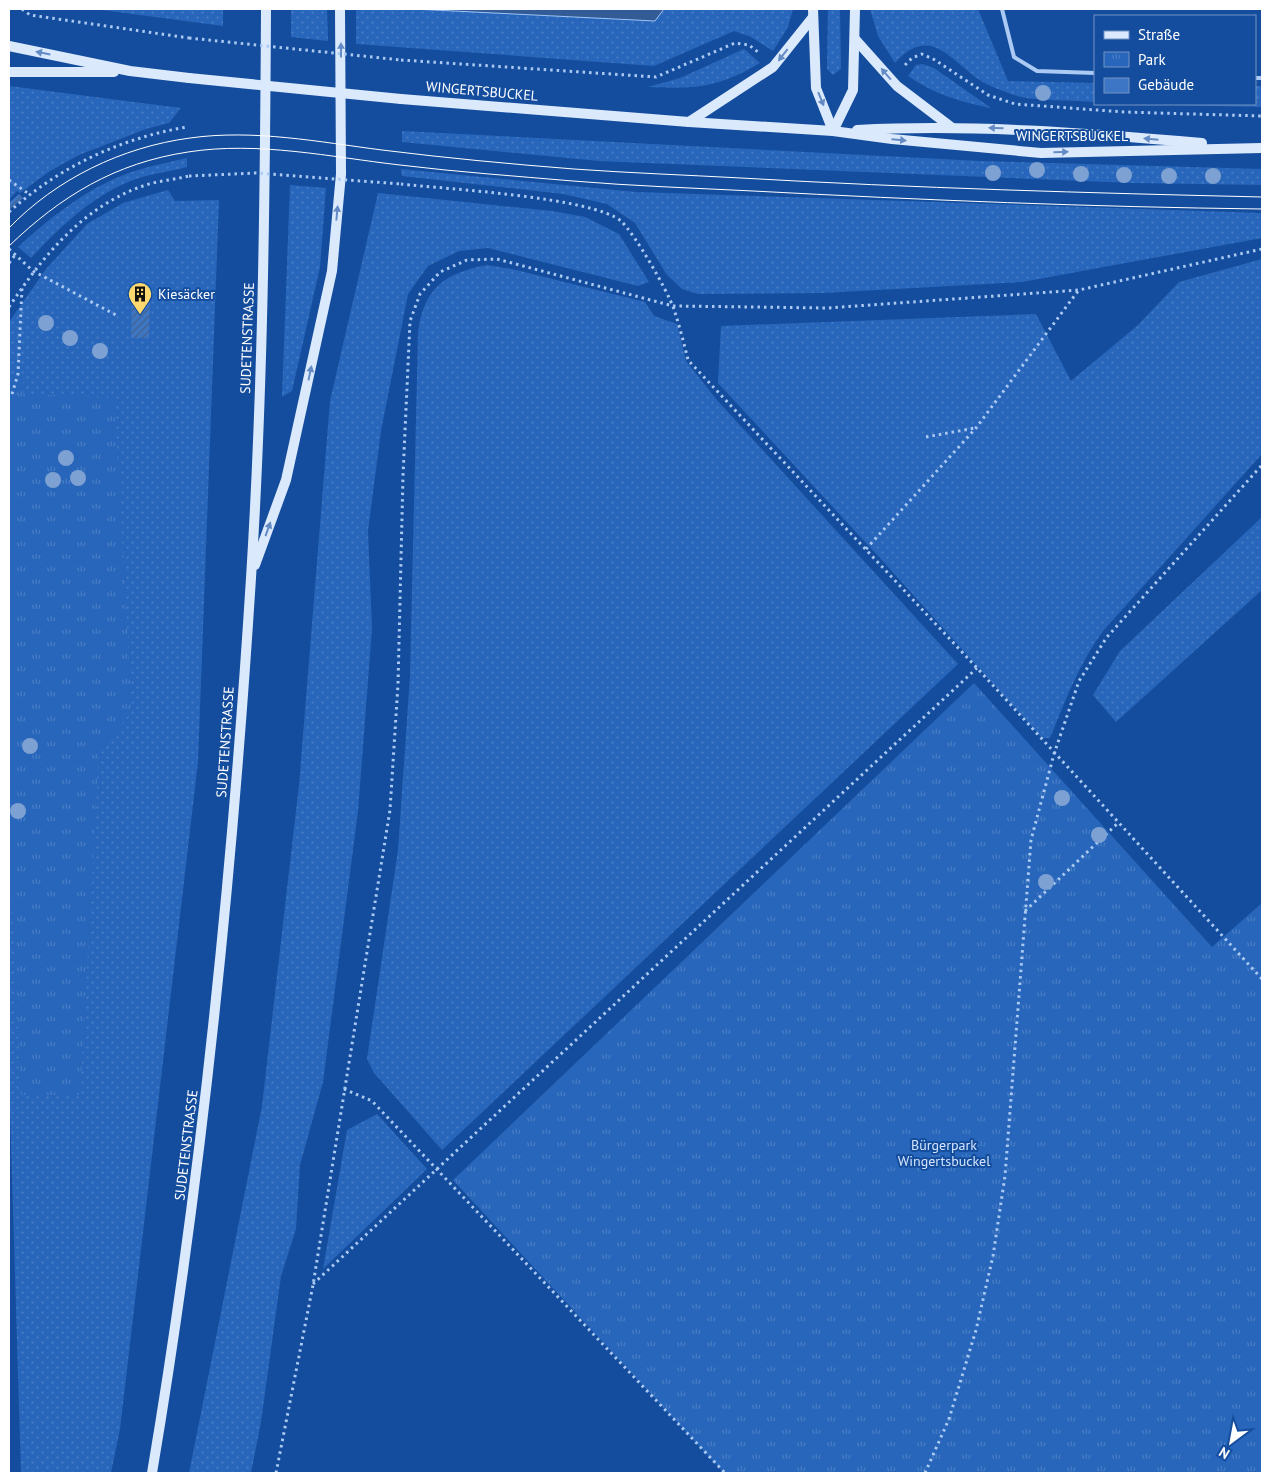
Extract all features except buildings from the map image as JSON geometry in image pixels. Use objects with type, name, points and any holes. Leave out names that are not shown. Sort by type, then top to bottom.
[{"type":"main road","name":"SUDETENSTRASSE","points":[[152,1473],[175,1339],[203,1123],[232,841],[251,575],[264,237],[266,9]]},
{"type":"main road","points":[[251,575],[286,480],[332,271],[341,174],[340,9]]},
{"type":"main road","points":[[833,131],[853,90],[855,9]]},
{"type":"main road","points":[[813,13],[816,88],[833,131]]},
{"type":"main road","points":[[689,122],[773,67],[813,13]]},
{"type":"main road","points":[[855,39],[897,86],[951,127]]},
{"type":"main road","name":"WINGERTSBUCKEL","points":[[9,46],[130,72]]},
{"type":"main road","name":"WINGERTSBUCKEL","points":[[9,72],[130,72],[401,99],[689,122],[833,131],[892,139],[1041,153],[1257,148]]},
{"type":"main road","name":"WINGERTSBUCKEL","points":[[833,131],[951,127],[1042,129],[1257,148]]},
{"type":"lane","points":[[1002,9],[1014,57],[1037,71],[1094,73]]},
{"type":"path","points":[[22,9],[30,15],[189,38],[401,60]]},
{"type":"path","points":[[9,212],[29,194],[71,166],[126,142],[187,127]]},
{"type":"path","points":[[9,307],[33,271],[51,249],[96,209],[141,186],[189,176],[256,173],[401,184],[562,202],[601,211],[619,220],[632,232],[673,306],[688,360],[977,668],[1262,979]]},
{"type":"path","points":[[9,180],[29,194]]},
{"type":"path","points":[[9,249],[33,271],[116,315]]},
{"type":"path","points":[[276,1473],[313,1285],[390,810],[398,684],[403,476],[410,321],[420,294],[440,272],[467,260],[496,259],[673,306],[828,308],[1079,290],[1262,249]]},
{"type":"path","points":[[9,263],[16,255]]},
{"type":"path","points":[[12,394],[18,374],[22,288]]},
{"type":"path","points":[[866,549],[976,428],[1079,290]]},
{"type":"path","points":[[926,437],[976,428]]},
{"type":"path","points":[[925,1473],[948,1419],[976,1330],[993,1256],[1005,1176],[1031,840],[1054,754],[1079,682],[1107,637],[1262,465]]},
{"type":"path","points":[[313,1285],[439,1170],[977,668]]},
{"type":"path","points":[[1025,912],[1118,823]]},
{"type":"path","points":[[344,1089],[372,1101],[725,1473]]},
{"type":"green space","points":[[95,9],[223,9],[223,26]]},
{"type":"green space","points":[[291,9],[327,9],[328,41],[291,37]]},
{"type":"green space","points":[[356,9],[793,9],[788,27],[773,51],[751,37],[734,31],[654,66],[356,44]]},
{"type":"green space","points":[[828,9],[840,9],[841,69],[833,75],[827,69]]},
{"type":"green space","points":[[870,9],[978,9],[1008,81],[1094,83],[1094,102],[1042,99],[1014,95],[982,82],[948,55],[929,46],[918,47],[907,52],[895,63],[878,36]]},
{"type":"green space","points":[[744,49],[760,63],[732,78],[693,87],[648,87],[680,78]]},
{"type":"green space","points":[[923,64],[934,68],[991,108],[948,96],[928,88],[908,76],[916,65]]},
{"type":"green space","points":[[9,86],[181,108],[169,123],[146,129],[79,155],[50,171],[20,193],[17,191],[9,200]]},
{"type":"green space","points":[[1256,86],[1262,86],[1262,107],[1169,105],[1256,105]]},
{"type":"green space","points":[[402,131],[980,161],[1262,169],[1262,185],[1133,183],[599,161],[402,142]]},
{"type":"green space","points":[[187,158],[187,167],[142,177],[126,183],[95,200],[55,233],[31,258],[18,247],[59,212],[105,183],[138,170]]},
{"type":"green space","points":[[401,169],[636,192],[1262,213],[1262,238],[1022,282],[823,293],[698,294],[682,289],[667,275],[635,223],[607,204],[563,194],[402,176]]},
{"type":"green space","points":[[290,185],[326,188],[320,267],[292,391],[282,397]]},
{"type":"green space","points":[[168,190],[175,201],[219,200],[198,762],[120,1429],[111,1473],[21,1473],[9,1077],[9,322],[46,269],[87,224],[123,203]]},
{"type":"green space","points":[[378,193],[552,211],[585,217],[619,234],[649,282],[638,286],[488,248],[459,251],[428,266],[408,294],[381,431],[368,531],[372,629],[358,811],[323,1082],[300,1165],[296,1229],[281,1276],[261,1422],[251,1473],[189,1473],[262,1106],[299,785],[330,401]]},
{"type":"green space","points":[[1262,259],[1262,454],[1103,631],[1080,670],[1050,738],[1042,738],[880,558],[718,383],[721,326],[1036,314],[1071,381],[1138,325],[1179,282]]},
{"type":"green space","points":[[487,265],[512,269],[645,302],[654,316],[677,324],[686,361],[716,399],[958,664],[442,1150],[374,1073],[367,1059],[398,850],[410,676],[418,332],[425,304],[439,285],[459,273]]},
{"type":"green space","points":[[23,373],[23,394],[114,398],[132,711],[99,753],[80,1095],[21,1095],[9,843],[9,374]]},
{"type":"green space","points":[[1262,517],[1262,590],[1116,722],[1093,695],[1120,651]]},
{"type":"green space","name":"Bürgerpark Wingertsbuckel","points":[[974,683],[1212,947],[1262,903],[1262,1473],[724,1473],[453,1180]]},
{"type":"green space","points":[[377,1114],[427,1169],[323,1269],[347,1130]]},
{"type":"shaded area","points":[[413,9],[664,9],[655,21]]},
{"type":"tram line","points":[[9,228],[27,210],[69,180],[115,158],[165,142],[190,138],[238,135],[310,140],[454,158],[595,170],[806,182],[1262,197]]},
{"type":"tram line","points":[[9,246],[69,197],[113,173],[161,157],[214,149],[241,148],[294,151],[464,172],[618,184],[1008,203],[1262,209]]},
{"type":"place","name":"Kiesäcker","points":[[140,315]]}]
